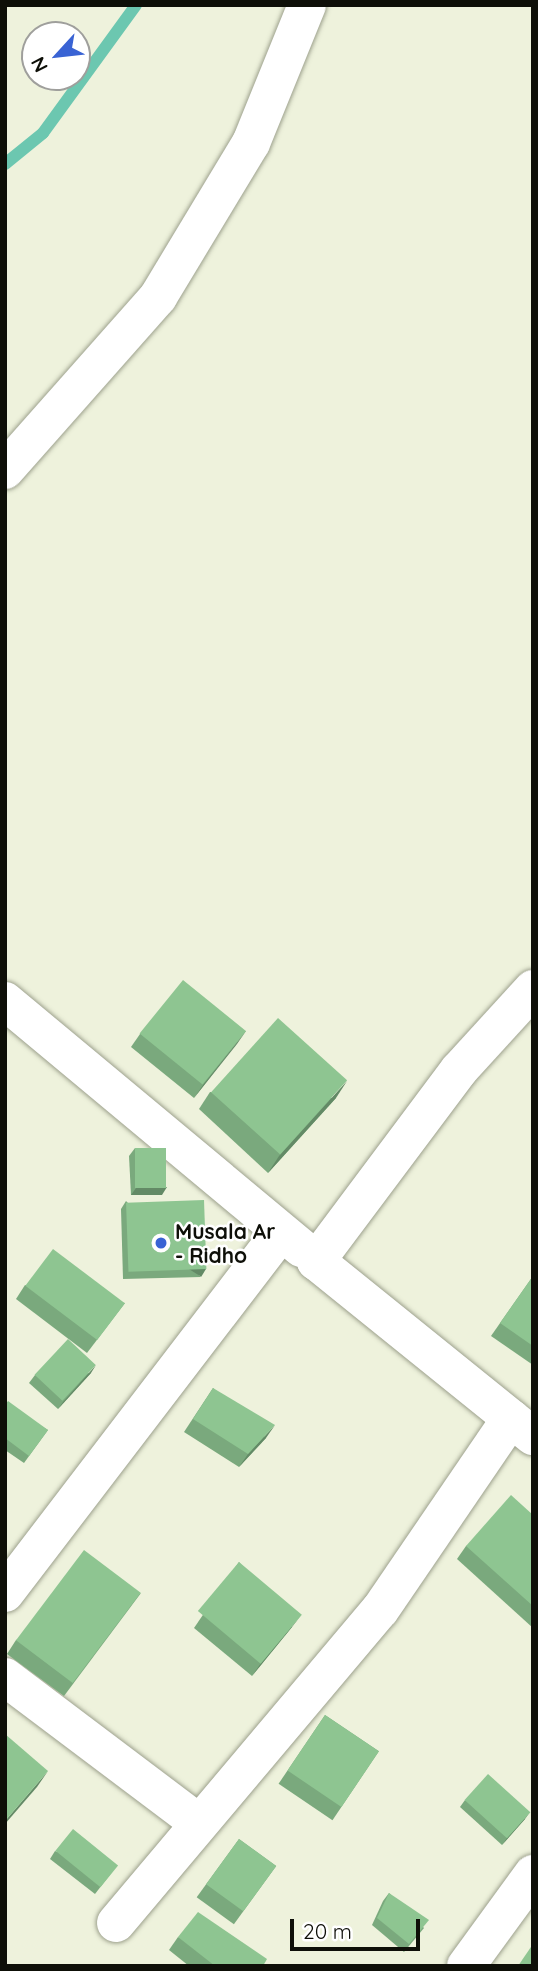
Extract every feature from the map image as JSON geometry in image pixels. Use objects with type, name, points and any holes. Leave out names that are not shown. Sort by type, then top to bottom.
[{"type":"street","points":[[5,470],[158,297],[251,143],[307,5]]},
{"type":"street","points":[[316,1261],[459,1070],[533,989]]},
{"type":"street","points":[[5,1001],[316,1261],[522,1427],[380,1610],[196,1821],[116,1923]]},
{"type":"street","points":[[5,1593],[281,1232]]},
{"type":"street","points":[[5,1677],[196,1821]]},
{"type":"street","points":[[466,1966],[533,1874]]},
{"type":"building","points":[[183,980],[246,1031],[203,1085],[140,1034]]},
{"type":"building","points":[[278,1018],[347,1080],[280,1155],[211,1092]]},
{"type":"building","points":[[135,1148],[166,1148],[166,1188],[135,1188]]},
{"type":"building","name":"Musala Ar - Ridho","points":[[204,1200],[206,1269],[128,1272],[126,1203]]},
{"type":"building","points":[[53,1249],[125,1303],[97,1340],[25,1286]]},
{"type":"building","points":[[533,1276],[533,1346],[500,1323]]},
{"type":"building","points":[[68,1339],[96,1365],[62,1401],[35,1375]]},
{"type":"building","points":[[213,1388],[275,1425],[248,1454],[193,1419]]},
{"type":"building","points":[[8,1401],[48,1430],[29,1456],[5,1438],[5,1405]]},
{"type":"building","points":[[511,1495],[533,1515],[533,1606],[466,1546]]},
{"type":"building","points":[[84,1550],[141,1593],[73,1683],[16,1640]]},
{"type":"building","points":[[239,1562],[302,1615],[261,1664],[198,1611]]},
{"type":"building","points":[[325,1715],[379,1751],[341,1807],[288,1771]]},
{"type":"building","points":[[5,1734],[48,1771],[5,1821]]},
{"type":"building","points":[[488,1774],[530,1812],[507,1838],[465,1800]]},
{"type":"building","points":[[73,1829],[118,1866],[100,1887],[55,1851]]},
{"type":"building","points":[[239,1839],[276,1866],[243,1911],[206,1884]]},
{"type":"building","points":[[389,1893],[429,1920],[409,1944],[377,1918]]},
{"type":"building","points":[[198,1912],[267,1959],[263,1966],[215,1966],[178,1937]]},
{"type":"building","points":[[533,1944],[533,1966],[518,1966]]},
{"type":"waterway","points":[[5,164],[43,133],[136,5]]},
{"type":"place","name":"Musala Ar - Ridho","points":[[161,1243]]}]
